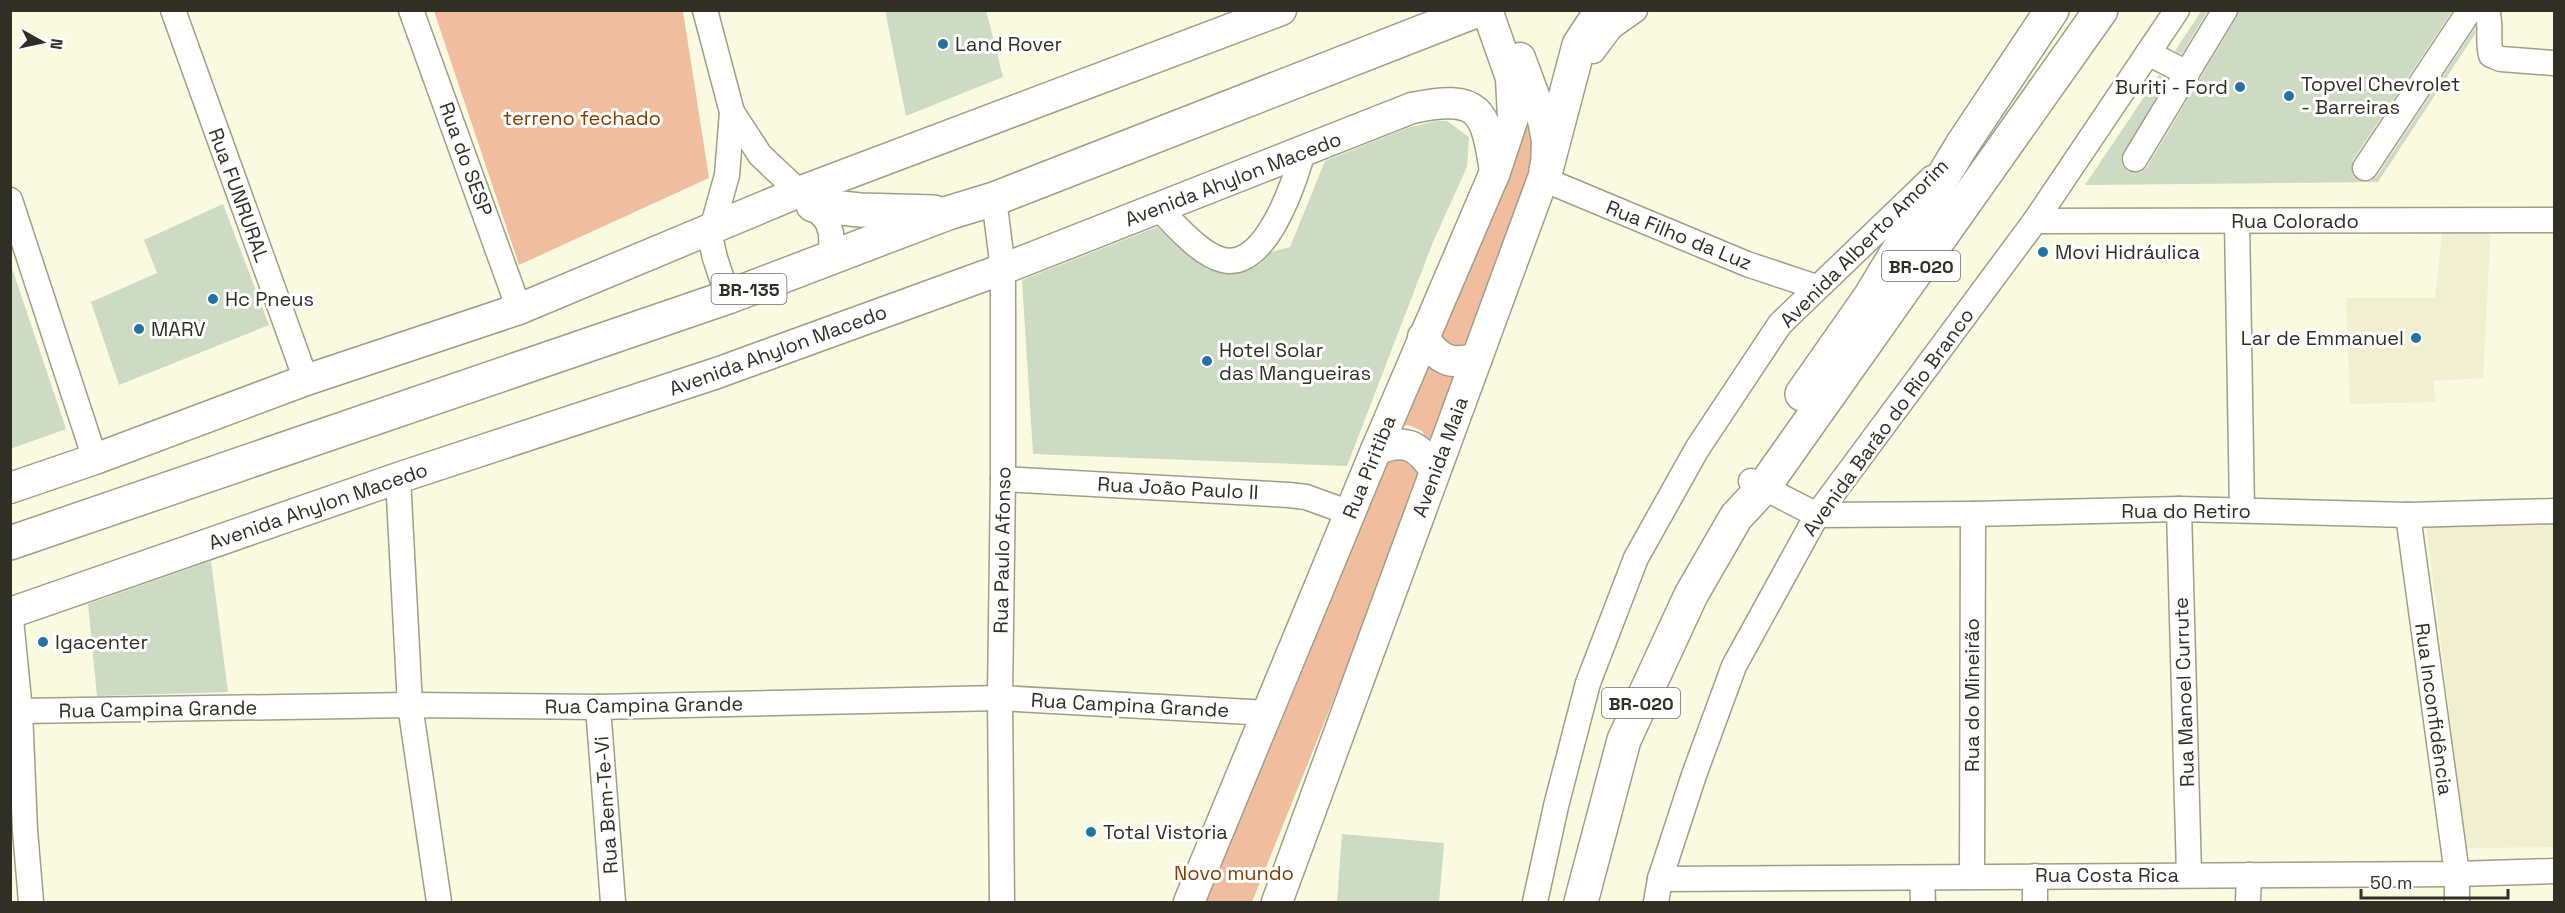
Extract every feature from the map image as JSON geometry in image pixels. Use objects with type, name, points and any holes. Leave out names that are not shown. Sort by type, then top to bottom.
[{"type":"highway","points":[[1545,175],[1579,45],[1602,10]]},
{"type":"highway","points":[[1757,484],[1800,397],[1870,297],[1962,145],[2052,10]]},
{"type":"highway","name":"BR-020","points":[[1581,903],[1624,740],[1691,595],[1736,517],[1757,484],[2101,10]]},
{"type":"highway","name":"BR-135","points":[[10,543],[728,297],[948,213],[994,199],[1490,15]]},
{"type":"highway","points":[[806,198],[860,210],[948,213]]},
{"type":"main road","points":[[10,488],[95,459],[306,380],[519,309],[710,230],[806,198],[1281,10]]},
{"type":"main road","name":"Rua Piritiba","points":[[1189,903],[1423,337],[1495,172],[1513,118],[1514,100],[1511,78],[1490,15]]},
{"type":"main road","name":"Avenida Maia","points":[[1277,903],[1545,175],[1547,140],[1543,120],[1490,15]]},
{"type":"main road","name":"Avenida Ahylon Macedo","points":[[11,612],[398,478],[717,373],[1003,269],[1412,108],[1441,102],[1455,102],[1473,108],[1483,120],[1490,136],[1495,172]]},
{"type":"main road","points":[[1423,337],[1437,355],[1445,360],[1463,362],[1477,357]]},
{"type":"main road","points":[[1376,450],[1403,444],[1415,447],[1425,455],[1435,470]]},
{"type":"street","name":"Rua FUNRURAL","points":[[172,10],[306,380]]},
{"type":"street","name":"Rua do SESP","points":[[411,10],[519,309]]},
{"type":"street","points":[[705,10],[732,112],[760,155],[827,221],[831,233],[832,258]]},
{"type":"street","points":[[1564,96],[1611,27],[1635,10]]},
{"type":"street","name":"Avenida Barão do Rio Branco","points":[[1658,891],[1694,775],[1734,666],[1817,515],[2035,220],[2177,10]]},
{"type":"street","points":[[2135,159],[2225,10]]},
{"type":"street","points":[[2365,168],[2470,10]]},
{"type":"street","points":[[2487,10],[2490,20],[2491,55],[2554,63]]},
{"type":"street","points":[[2148,53],[2187,73]]},
{"type":"street","points":[[728,297],[715,258],[710,230],[727,175],[732,112]]},
{"type":"street","name":"Avenida Alberto Amorim","points":[[1535,903],[1556,806],[1588,683],[1636,558],[1697,449],[1780,324],[1816,287],[1899,210],[1962,145]]},
{"type":"street","points":[[1158,208],[1208,254],[1230,261],[1249,256],[1255,252],[1274,224],[1293,184],[1303,152]]},
{"type":"street","name":"Rua Filho da Luz","points":[[1545,175],[1747,264],[1816,287]]},
{"type":"street","name":"Rua Paulo Afonso","points":[[994,199],[1003,269],[1004,478],[1000,698],[1002,903]]},
{"type":"street","points":[[10,200],[95,459]]},
{"type":"street","name":"Rua Colorado","points":[[2035,220],[2554,220]]},
{"type":"street","points":[[2237,221],[2242,510]]},
{"type":"street","points":[[398,478],[410,705],[439,903]]},
{"type":"street","name":"Rua João Paulo II","points":[[1004,478],[1289,495],[1306,497],[1350,513]]},
{"type":"street","points":[[1757,484],[1817,515]]},
{"type":"street","name":"Rua do Retiro","points":[[1817,515],[2179,509],[2409,515],[2554,512]]},
{"type":"street","name":"Rua Manoel Currute","points":[[2179,509],[2189,875]]},
{"type":"street","name":"Rua do Mineirão","points":[[1972,514],[1972,876]]},
{"type":"street","name":"Rua Inconfidência","points":[[2409,515],[2457,874],[2457,903]]},
{"type":"street","points":[[11,612],[20,711],[18,831],[31,903]]},
{"type":"street","name":"Rua Campina Grande","points":[[20,711],[410,705],[598,706],[1000,698],[1268,713]]},
{"type":"street","name":"Rua Bem-Te-Vi","points":[[598,706],[613,903]]},
{"type":"street","name":"Rua Costa Rica","points":[[1658,891],[1923,891],[1972,876],[2457,874],[2554,871]]},
{"type":"street","points":[[2248,903],[2249,874]]},
{"type":"street","points":[[2035,876],[2035,903]]},
{"type":"shaded area","name":"Lar de Emmanuel","points":[[2443,224],[2491,225],[2483,378],[2433,381],[2436,402],[2350,404],[2346,298],[2435,298]]},
{"type":"shaded area","points":[[2554,519],[2554,847],[2466,848],[2426,523]]},
{"type":"green space","name":"terreno fechado","points":[[434,11],[683,11],[709,178],[519,265]]},
{"type":"green space","points":[[1521,99],[1543,135],[1468,350],[1438,345],[1433,324]]},
{"type":"green space","points":[[1422,349],[1465,367],[1433,452],[1422,431],[1408,425],[1393,428]]},
{"type":"green space","name":"Novo mundo","points":[[1382,447],[1425,464],[1406,520],[1252,902],[1192,902]]},
{"type":"building","name":"Land Rover","points":[[885,10],[986,10],[1003,77],[906,116]]},
{"type":"building","points":[[2202,10],[2208,10],[2182,54],[2175,51]]},
{"type":"building","name":"Topvel Chevrolet - Barreiras","points":[[2239,10],[2453,10],[2353,160],[2352,174],[2364,182],[2371,181],[2377,176],[2475,28],[2475,34],[2378,182],[2085,185],[2159,75],[2167,79],[2121,158],[2122,165],[2128,171],[2141,172],[2147,167],[2237,17]]},
{"type":"building","name":"Hotel Solar das Mangueiras","points":[[1436,121],[1447,121],[1469,137],[1467,167],[1433,242],[1347,466],[1033,454],[1022,280],[1157,227],[1188,256],[1207,269],[1223,274],[1245,272],[1260,264],[1271,252],[1290,247],[1325,161],[1407,128]]},
{"type":"building","name":"Hc Pneus","points":[[223,204],[269,325],[119,385],[91,302],[157,273],[144,240]]},
{"type":"building","points":[[13,271],[66,429],[10,449],[10,272]]},
{"type":"building","points":[[211,561],[228,692],[97,696],[88,604]]},
{"type":"building","points":[[1342,834],[1444,843],[1439,903],[1337,903]]},
{"type":"place","name":"Land Rover","points":[[943,44]]},
{"type":"place","name":"Buriti - Ford","points":[[2240,87]]},
{"type":"place","name":"Topvel Chevrolet - Barreiras","points":[[2289,96]]},
{"type":"place","name":"Movi Hidráulica","points":[[2043,252]]},
{"type":"place","name":"Hc Pneus","points":[[213,299]]},
{"type":"place","name":"MARV","points":[[139,329]]},
{"type":"place","name":"Lar de Emmanuel","points":[[2416,338]]},
{"type":"place","name":"Hotel Solar das Mangueiras","points":[[1207,361]]},
{"type":"place","name":"Igacenter","points":[[43,642]]},
{"type":"place","name":"Total Vistoria","points":[[1091,832]]}]
